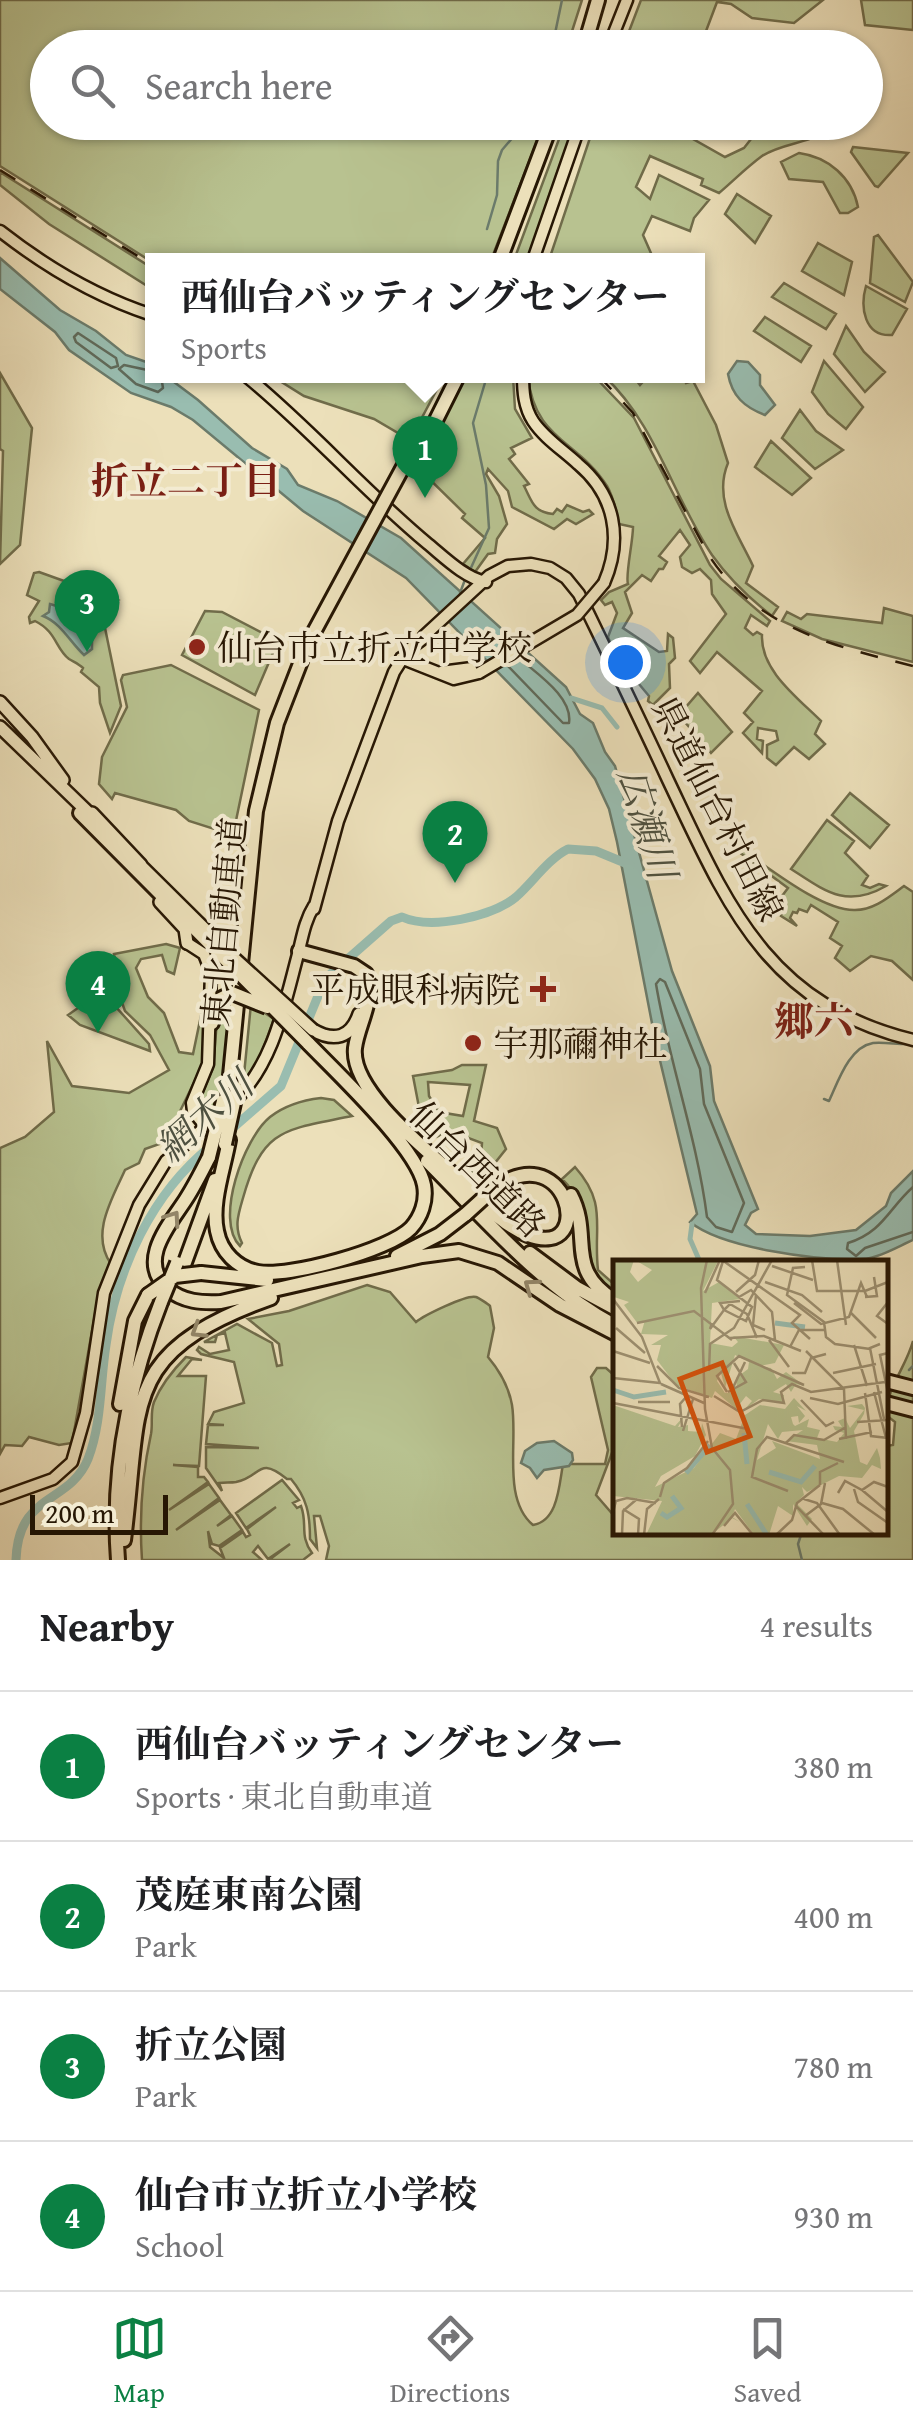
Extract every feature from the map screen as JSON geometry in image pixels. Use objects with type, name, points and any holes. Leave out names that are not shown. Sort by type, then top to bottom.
[{"type":"highway","points":[[585,30],[594,0]]},
{"type":"highway","points":[[507,253],[549,140]]},
{"type":"highway","name":"東北自動車道","points":[[425,434],[446,383]]},
{"type":"highway","name":"東北自動車道","points":[[229,1095],[256,812],[277,723],[312,644],[454,383]]},
{"type":"highway","name":"東北自動車道","points":[[229,1095],[263,812],[284,726],[312,644]]},
{"type":"highway","points":[[0,702],[25,728],[76,796],[234,964],[308,1036],[416,1166],[423,1181],[423,1207],[413,1226],[394,1240],[363,1252]]},
{"type":"highway","points":[[0,727],[145,870]]},
{"type":"highway","points":[[0,736],[308,1036]]},
{"type":"highway","points":[[80,814],[185,929],[186,943]]},
{"type":"highway","points":[[299,951],[362,970],[370,986],[356,1044],[357,1069],[376,1098],[418,1142],[521,1232],[545,1238],[557,1233],[568,1219],[564,1195],[540,1178],[509,1179],[486,1192]]},
{"type":"highway","points":[[212,990],[262,1004],[308,1036],[336,1038],[356,1023],[364,983],[361,975],[348,966]]},
{"type":"highway","points":[[212,1023],[218,1000],[232,993]]},
{"type":"highway","name":"仙台西道路","points":[[308,1036],[540,1261],[577,1288],[613,1304]]},
{"type":"highway","name":"仙台西道路","points":[[308,1036],[534,1268],[568,1296],[613,1324]]},
{"type":"highway","points":[[229,1095],[220,1148],[217,1232],[236,1263],[254,1272],[274,1274],[417,1240],[464,1212]]},
{"type":"highway","points":[[124,1540],[126,1465],[133,1416],[159,1300],[180,1264],[220,1148],[229,1095]]},
{"type":"highway","points":[[220,1148],[157,1246],[156,1269],[164,1284],[180,1297],[210,1303],[437,1253],[459,1252],[478,1255],[508,1270],[560,1305],[613,1332]]},
{"type":"highway","points":[[367,1268],[426,1242],[503,1175],[518,1170],[543,1172],[558,1181],[576,1204],[586,1274],[613,1302]]},
{"type":"highway","points":[[122,1560],[114,1458],[135,1321],[159,1300],[176,1276],[201,1273],[268,1280],[317,1264]]},
{"type":"highway","points":[[122,1560],[135,1428],[148,1384],[164,1360],[186,1338],[211,1322],[320,1280]]},
{"type":"highway","points":[[888,1382],[913,1388]]},
{"type":"highway","points":[[888,1404],[913,1410]]},
{"type":"main road","points":[[618,30],[630,0]]},
{"type":"main road","points":[[538,253],[578,140]]},
{"type":"main road","points":[[0,231],[40,260],[116,304],[145,313]]},
{"type":"main road","points":[[254,383],[288,411],[378,502],[483,585]]},
{"type":"main road","points":[[401,658],[454,679],[577,615],[601,582],[616,539],[610,506],[590,474],[532,418],[521,383]]},
{"type":"main road","name":"県道仙台村田線","points":[[0,1498],[53,1479],[72,1462],[86,1413],[104,1294],[139,1205],[157,1172],[243,1093],[263,1066],[299,951],[306,941],[345,801],[401,658],[504,570],[519,564],[555,570],[579,594],[718,885],[757,945],[778,969],[825,1004],[868,1026],[913,1040]]},
{"type":"main road","points":[[186,943],[208,960],[212,990],[208,1064],[192,1103],[204,1126]]},
{"type":"green space","points":[[0,0],[582,0],[572,30],[30,30],[30,140],[537,140],[494,253],[145,253],[145,258],[0,166]]},
{"type":"green space","points":[[641,0],[823,0],[794,23],[752,18],[731,4],[717,2],[706,30],[630,30]]},
{"type":"green space","points":[[861,0],[913,0],[913,30],[865,25]]},
{"type":"green space","points":[[559,140],[569,140],[532,253],[517,253]]},
{"type":"green space","points":[[589,140],[695,140],[725,157],[744,148],[750,140],[806,140],[762,156],[719,193],[701,185],[703,179],[650,156],[636,187],[650,199],[659,175],[709,200],[694,218],[690,231],[652,216],[643,235],[651,253],[551,253]]},
{"type":"green space","points":[[853,147],[908,153],[878,187],[851,152]]},
{"type":"green space","points":[[799,153],[820,159],[837,170],[850,186],[858,207],[840,213],[823,182],[789,179],[781,162]]},
{"type":"green space","points":[[0,172],[145,264],[145,285],[49,224],[0,185]]},
{"type":"green space","points":[[737,194],[771,216],[755,243],[725,214]]},
{"type":"green space","points":[[878,235],[913,282],[905,302],[870,283],[874,237]]},
{"type":"green space","points":[[818,243],[852,262],[844,295],[802,271]]},
{"type":"green space","points":[[784,283],[836,314],[826,329],[772,297]]},
{"type":"green space","points":[[866,286],[907,309],[892,335],[875,331],[866,319]]},
{"type":"green space","points":[[765,317],[811,346],[801,362],[754,331]]},
{"type":"green space","points":[[846,326],[864,352],[885,372],[865,392],[834,354]]},
{"type":"green space","points":[[824,361],[863,407],[846,429],[828,414],[812,392]]},
{"type":"green space","points":[[0,373],[32,428],[20,545],[0,564],[3,451]]},
{"type":"green space","points":[[283,383],[440,383],[410,440],[374,419],[304,396]]},
{"type":"green space","points":[[460,383],[513,383],[515,409],[532,438],[511,448],[515,454],[509,459],[529,484],[524,486],[534,505],[553,514],[557,509],[562,512],[567,505],[593,514],[576,524],[567,519],[554,529],[512,507],[508,491],[488,469],[486,474],[499,496],[507,524],[497,539],[495,553],[488,554],[475,572],[463,564],[485,538],[417,467]]},
{"type":"green space","points":[[529,383],[601,383],[634,418],[710,565],[770,621],[767,626],[751,615],[745,628],[753,635],[762,635],[763,648],[774,672],[821,721],[815,734],[825,744],[809,759],[794,747],[776,765],[767,758],[767,745],[778,740],[776,731],[758,728],[762,753],[743,733],[753,722],[744,713],[762,691],[717,652],[700,673],[690,661],[726,614],[712,594],[711,580],[700,569],[692,573],[682,567],[680,557],[690,545],[680,530],[659,556],[667,562],[663,569],[651,581],[642,575],[625,592],[632,613],[623,628],[659,652],[667,651],[668,634],[673,638],[675,658],[669,664],[670,688],[653,705],[648,701],[649,696],[624,666],[629,661],[622,649],[614,652],[608,637],[617,613],[612,602],[605,605],[601,600],[628,584],[633,527],[619,524],[607,486],[548,427],[532,397]]},
{"type":"green space","points":[[611,383],[694,383],[716,425],[728,463],[725,504],[753,566],[746,583],[778,607],[772,616],[740,588],[712,555],[651,438]]},
{"type":"green space","points":[[800,410],[816,431],[843,450],[815,469],[782,438]]},
{"type":"green space","points":[[771,441],[811,478],[792,495],[755,467]]},
{"type":"green space","points":[[34,573],[117,600],[96,607],[105,628],[121,706],[110,733],[99,687],[81,672],[83,668],[64,655],[48,630],[35,621],[30,623],[29,617],[39,601],[27,595]]},
{"type":"green space","points":[[884,608],[913,616],[913,662],[822,639],[782,621],[787,612],[801,619],[807,614],[882,623]]},
{"type":"green space","points":[[205,611],[222,612],[278,641],[255,695],[182,655]]},
{"type":"green space","points":[[171,665],[259,710],[233,835],[189,821],[176,810],[115,793],[112,799],[99,784],[102,757],[127,707],[123,675]]},
{"type":"green space","points":[[698,693],[732,732],[711,753],[679,715]]},
{"type":"green space","points":[[850,793],[889,825],[870,848],[832,815]]},
{"type":"green space","points":[[827,820],[854,841],[845,853],[868,876],[862,885],[886,886],[847,897],[825,890],[791,869]]},
{"type":"green space","points":[[738,847],[795,886],[841,908],[869,908],[904,886],[913,892],[913,980],[892,961],[871,956],[850,971],[835,958],[842,946],[830,938],[838,922],[811,905],[807,912],[793,912],[790,918],[797,926],[781,916],[786,904],[779,900],[788,888],[739,852]]},
{"type":"green space","points":[[166,944],[180,948],[174,974],[167,971],[162,955],[141,959],[136,968],[148,997],[164,1013],[179,1052],[193,1054],[203,1006],[207,1005],[203,1064],[165,1142],[145,1149],[139,1163],[125,1170],[109,1205],[102,1241],[111,1264],[97,1303],[72,1443],[59,1445],[29,1437],[22,1446],[5,1445],[0,1454],[0,1148],[25,1137],[54,1112],[47,1041],[72,1086],[129,1093],[169,1070],[150,1035],[125,1011],[114,980],[119,977],[114,954]]},
{"type":"green space","points":[[109,986],[116,1007],[149,1044],[150,1051],[80,1025],[68,1015]]},
{"type":"green space","points":[[234,997],[219,1106],[204,1111],[200,1099],[213,1068],[218,1009],[221,1001]]},
{"type":"green space","points":[[251,1004],[274,1019],[256,1068],[243,1085]]},
{"type":"green space","points":[[462,1065],[486,1065],[474,1121],[497,1128],[506,1149],[475,1188],[467,1179],[481,1156],[482,1143],[450,1131],[436,1137],[422,1123],[413,1076]],"holes":[[[428,1082],[470,1085],[463,1116],[439,1112],[429,1096]]]},
{"type":"green space","points":[[321,1098],[334,1100],[352,1116],[293,1129],[269,1145],[259,1157],[241,1204],[240,1246],[233,1234],[231,1199],[251,1142],[276,1113]]},
{"type":"green space","points":[[575,1167],[592,1193],[597,1216],[598,1270],[613,1283],[613,1293],[592,1268],[579,1207],[562,1179]]},
{"type":"green space","points":[[367,1285],[390,1292],[416,1322],[471,1297],[490,1306],[494,1328],[488,1357],[511,1399],[514,1485],[523,1514],[533,1525],[548,1517],[552,1510],[563,1464],[605,1464],[608,1450],[591,1377],[597,1368],[606,1368],[613,1374],[613,1450],[596,1495],[613,1515],[613,1535],[888,1535],[888,1446],[893,1445],[895,1422],[888,1417],[888,1402],[913,1341],[913,1560],[326,1560],[329,1546],[320,1516],[314,1516],[317,1548],[310,1539],[304,1500],[291,1479],[265,1468],[236,1482],[219,1483],[222,1491],[206,1468],[206,1447],[259,1448],[206,1444],[208,1425],[224,1425],[208,1424],[214,1412],[244,1403],[234,1362],[197,1350],[199,1347],[210,1354],[229,1350],[225,1333],[217,1335],[215,1342],[204,1342],[237,1324],[272,1343],[277,1366],[282,1365],[279,1344],[248,1319],[289,1311]]},
{"type":"green space","points":[[186,1357],[202,1360],[192,1359],[178,1376],[206,1376],[199,1466],[173,1465],[198,1467],[198,1477],[208,1482],[169,1510],[209,1484],[219,1498],[176,1530],[220,1500],[231,1515],[217,1526],[232,1516],[242,1530],[219,1546],[212,1544],[208,1531],[210,1547],[224,1558],[220,1548],[243,1532],[246,1537],[250,1535],[247,1529],[276,1507],[246,1528],[236,1513],[282,1480],[299,1500],[293,1503],[297,1508],[301,1506],[303,1513],[306,1541],[312,1553],[303,1560],[269,1560],[290,1544],[268,1559],[258,1546],[253,1552],[262,1560],[142,1560],[142,1496],[153,1406],[172,1372]]},
{"type":"water","name":"広瀬川","points":[[0,258],[60,310],[126,355],[145,362],[145,383],[175,383],[252,448],[287,469],[298,485],[337,501],[401,538],[566,687],[580,714],[593,723],[615,766],[672,971],[710,1066],[714,1101],[758,1209],[745,1225],[756,1234],[810,1236],[856,1230],[886,1206],[891,1193],[913,1171],[913,1240],[868,1258],[821,1258],[747,1246],[690,1222],[697,1214],[656,1044],[609,809],[595,779],[573,749],[406,578],[303,511],[193,420],[171,407],[131,393],[69,350],[55,332],[0,289]]},
{"type":"water","points":[[737,361],[748,362],[760,375],[760,385],[775,405],[765,415],[736,395],[728,374]]},
{"type":"water","points":[[50,604],[77,612],[92,638],[92,649],[84,655],[60,628],[43,616],[49,612]]},
{"type":"water","points":[[554,1441],[572,1453],[573,1460],[569,1466],[544,1470],[537,1478],[521,1463],[525,1451],[537,1443]]},
{"type":"waterway","points":[[556,30],[562,0]]},
{"type":"waterway","points":[[487,229],[497,195],[498,161],[511,140]]},
{"type":"waterway","points":[[470,570],[489,528],[486,485],[473,423],[485,383]]},
{"type":"waterway","points":[[460,593],[466,577]]},
{"type":"waterway","points":[[571,698],[602,708],[617,727]]},
{"type":"waterway","name":"網木川","points":[[227,1133],[281,1086],[325,979],[391,921],[402,917],[444,922],[492,910],[516,897],[568,849],[596,851],[630,865]]},
{"type":"waterway","points":[[824,1099],[829,1101],[845,1066],[857,1051],[877,1043],[906,1044]]},
{"type":"waterway","name":"網木川","points":[[16,1560],[25,1522],[69,1485],[88,1459],[98,1417],[111,1317],[140,1235],[171,1186],[211,1146]]},
{"type":"waterway","points":[[692,1224],[690,1239],[699,1260]]},
{"type":"waterway","points":[[909,1370],[913,1366]]},
{"type":"waterway","points":[[801,1535],[798,1544],[802,1560]]},
{"type":"railway","points":[[0,170],[145,261]]},
{"type":"railway","points":[[605,383],[633,413],[708,554],[749,600],[798,630],[913,666]]},
{"type":"place","name":"西仙台バッティングセンター","points":[[425,498]]},
{"type":"place","name":"仙台市立折立中学校","points":[[197,647]]},
{"type":"place","name":"折立公園","points":[[87,652]]},
{"type":"place","name":"茂庭東南公園","points":[[455,883]]},
{"type":"place","name":"平成眼科病院","points":[[543,989]]},
{"type":"place","name":"仙台市立折立小学校","points":[[98,1033]]},
{"type":"place","name":"宇那禰神社","points":[[473,1043]]},
{"type":"district","name":"折立二丁目","points":[[186,480]]},
{"type":"district","name":"郷六","points":[[814,1020]]}]
